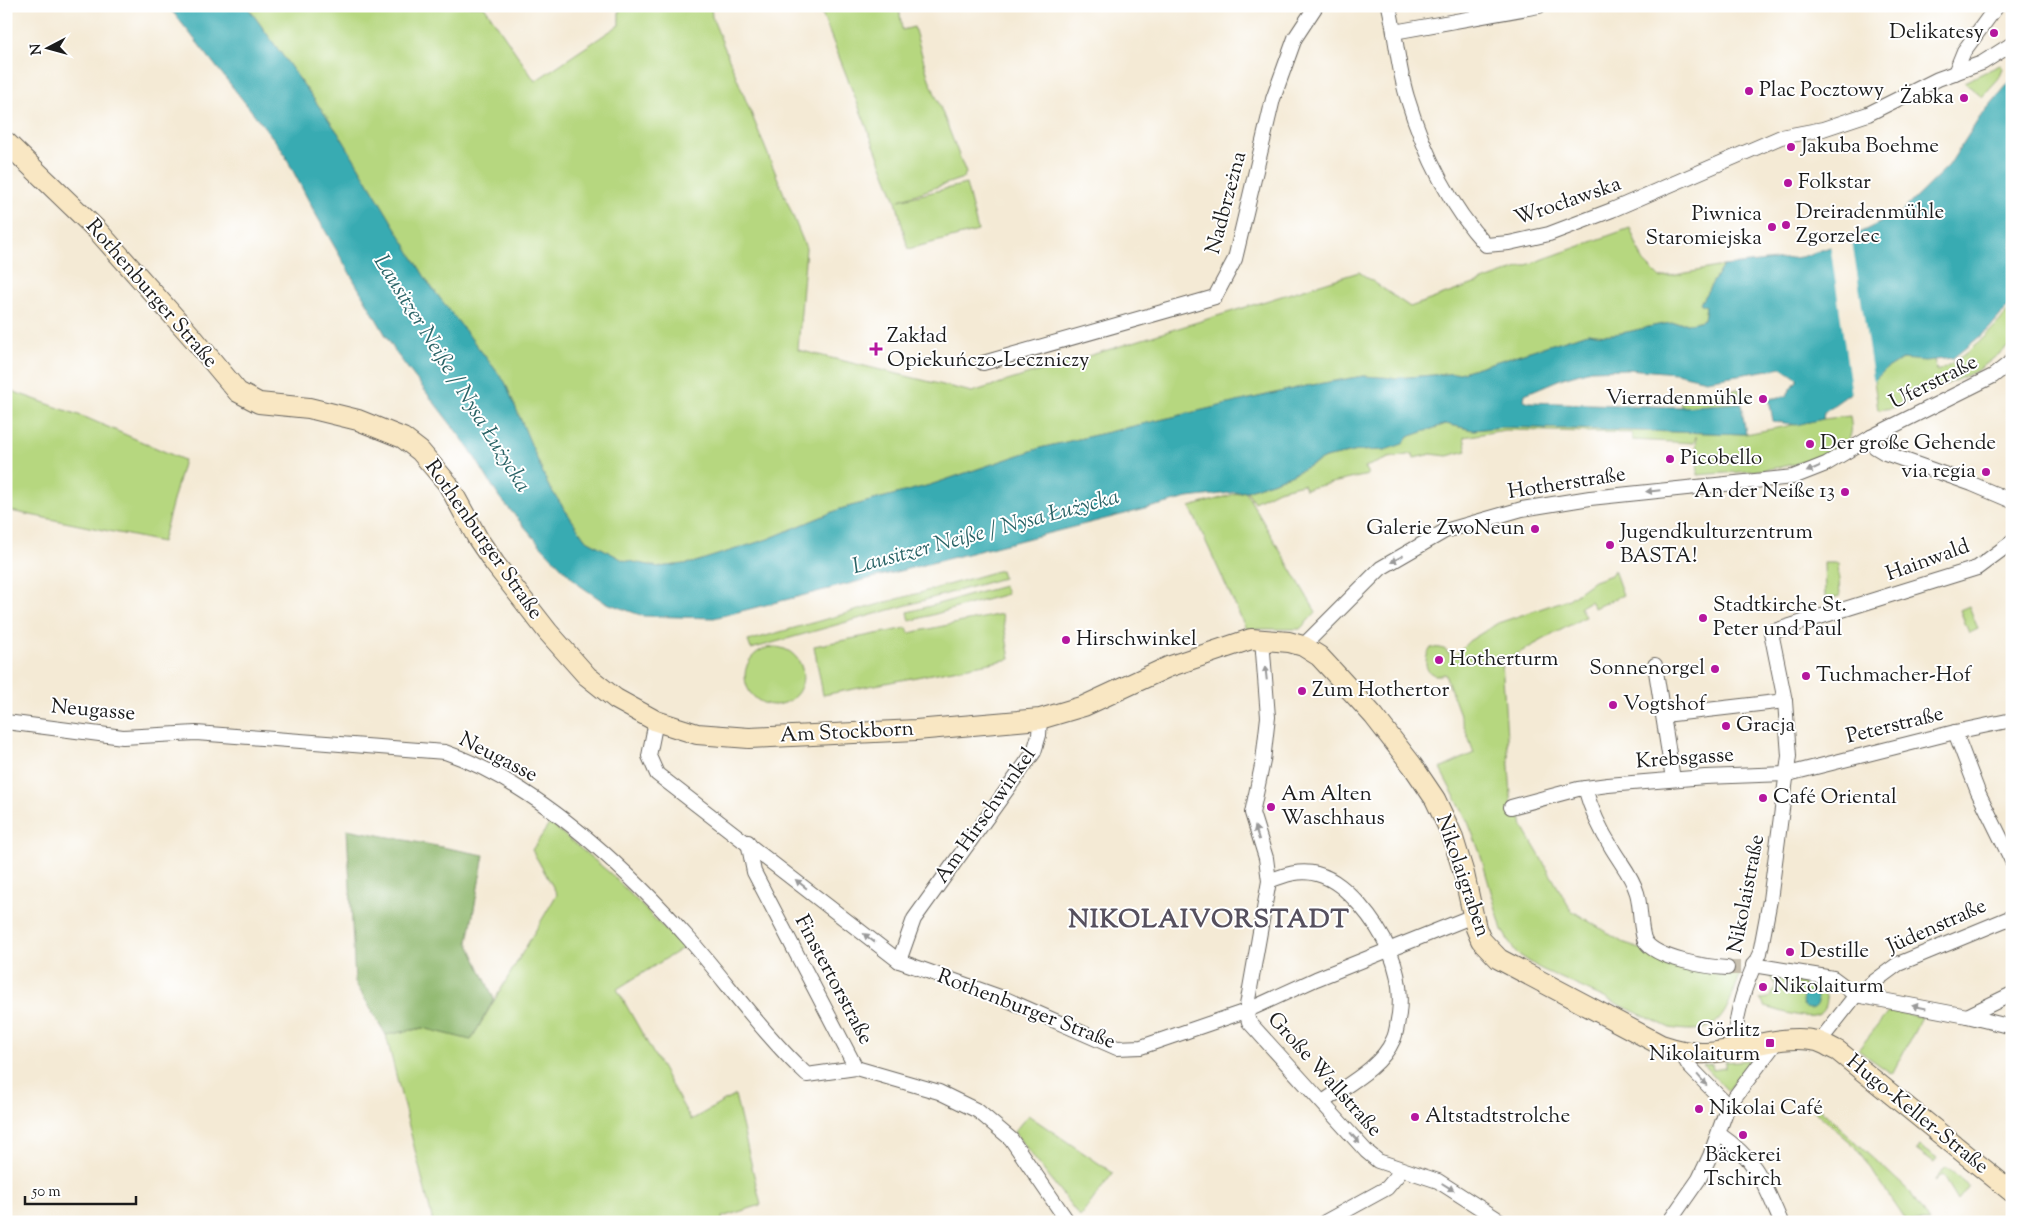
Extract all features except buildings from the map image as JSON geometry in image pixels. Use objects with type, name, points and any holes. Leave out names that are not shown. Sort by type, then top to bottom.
[{"type":"street","name":"Nadbrzeżna","points":[[983,364],[1215,297],[1236,259],[1273,99],[1296,38],[1316,6]]},
{"type":"street","name":"Wrocławska","points":[[1389,6],[1406,95],[1420,132],[1444,189],[1471,230],[1486,245],[1510,243],[1549,234],[1781,137],[1823,129],[1883,107],[1938,79],[1955,73]]},
{"type":"street","points":[[1394,32],[1539,6]]},
{"type":"street","points":[[1955,73],[1964,51],[1997,6]]},
{"type":"street","points":[[1955,73],[1982,64],[2012,44]]},
{"type":"street","name":"Rothenburger Straße","points":[[6,142],[97,230],[193,338],[238,392],[259,403],[309,408],[358,420],[403,438],[420,451],[448,484],[478,539],[495,564],[554,640],[587,676],[616,699],[656,721]]},
{"type":"street","name":"Uferstraße","points":[[1871,437],[1993,376],[2012,361]]},
{"type":"street","points":[[1871,437],[1875,447],[1885,453],[2012,500]]},
{"type":"street","name":"Hotherstraße","points":[[1303,646],[1381,568],[1446,531],[1522,509],[1590,498],[1793,477],[1826,464],[1871,437]]},
{"type":"street","name":"Hainwald","points":[[1785,701],[1771,632],[1977,568],[2012,542]]},
{"type":"street","name":"Am Hirschwinkel","points":[[899,961],[914,919],[1034,752],[1039,734],[1040,720],[1084,706],[1184,661],[1252,639],[1262,639]]},
{"type":"street","name":"Nikolaigraben","points":[[1262,639],[1289,642],[1303,646],[1319,656],[1374,716],[1412,765],[1435,799],[1452,835],[1464,874],[1473,916],[1482,940],[1499,959],[1661,1046],[1680,1051],[1706,1053],[1778,1041],[1806,1039],[1819,1042]]},
{"type":"street","name":"Große Wallstraße","points":[[1262,639],[1268,717],[1263,761],[1252,813],[1266,858],[1269,880],[1246,1011],[1249,1022],[1366,1151],[1378,1161],[1438,1181],[1502,1222]]},
{"type":"street","points":[[1655,665],[1674,779]]},
{"type":"street","points":[[1664,715],[1785,701]]},
{"type":"street","name":"Nikolaistraße","points":[[1735,1049],[1734,1031],[1746,979],[1750,967],[1760,953],[1770,900],[1788,774],[1785,701]]},
{"type":"street","name":"Am Stockborn","points":[[656,721],[697,734],[750,738],[916,730],[1040,720]]},
{"type":"street","name":"Peterstraße","points":[[1788,774],[1955,732],[2012,720]]},
{"type":"street","points":[[656,721],[649,756],[657,774],[748,842]]},
{"type":"street","name":"Neugasse","points":[[6,722],[123,736],[196,734],[445,752],[466,760],[549,809],[604,854],[690,940],[788,1057],[807,1075],[856,1068]]},
{"type":"street","points":[[1955,732],[1978,792],[2012,861]]},
{"type":"street","name":"Krebsgasse","points":[[1511,807],[1585,788],[1674,779],[1788,774]]},
{"type":"street","points":[[1585,788],[1590,807],[1606,838],[1632,879],[1642,914],[1642,933],[1646,943],[1658,951],[1679,959],[1700,965],[1727,968]]},
{"type":"street","name":"Rothenburger Straße","points":[[748,842],[899,961],[1004,998],[1118,1048],[1141,1048],[1246,1011],[1390,949],[1473,916]]},
{"type":"street","name":"Finstertorstraße","points":[[748,842],[754,872],[856,1068],[939,1092],[978,1110],[1011,1139],[1068,1222]]},
{"type":"street","points":[[1269,880],[1286,874],[1307,872],[1335,880],[1370,917],[1390,949],[1401,986],[1394,1040],[1385,1054],[1373,1066],[1322,1102]]},
{"type":"street","name":"Jüdenstraße","points":[[1819,1042],[1856,995],[1898,964],[2012,917]]},
{"type":"street","points":[[1750,967],[1833,978],[1856,995],[1967,1016],[2012,1027]]},
{"type":"street","points":[[1967,1016],[2012,994]]},
{"type":"street","points":[[1669,1222],[1699,1179],[1719,1134],[1728,1106],[1778,1041]]},
{"type":"street","name":"Hugo-Keller-Straße","points":[[1819,1042],[1838,1051],[2012,1192]]},
{"type":"street","points":[[1680,1051],[1701,1080],[1728,1106]]},
{"type":"street","points":[[1719,1134],[1746,1154],[1757,1169],[1781,1222]]},
{"type":"street","points":[[1325,1222],[1387,1188],[1402,1170]]},
{"type":"green space","points":[[247,6],[484,6],[535,81],[619,25],[619,6],[711,6],[712,17],[806,248],[798,350],[972,392],[1359,272],[1410,307],[1630,228],[1643,261],[1660,278],[1723,266],[1700,303],[1706,306],[1704,319],[1696,322],[1663,324],[1622,333],[1588,333],[1459,373],[1396,378],[1363,376],[1301,387],[1040,448],[930,485],[840,509],[768,539],[692,563],[659,567],[623,560],[585,539],[548,485],[505,382],[429,284],[341,137]]},
{"type":"green space","points":[[819,6],[899,6],[902,30],[914,27],[928,76],[966,173],[963,178],[899,200],[966,184],[978,231],[908,249],[896,201]]},
{"type":"green space","points":[[2000,65],[2003,68],[1999,78],[1982,97],[1964,82]]},
{"type":"green space","points":[[2012,307],[2012,344],[1977,371],[1892,408],[1878,410],[1874,381],[1886,369],[1902,359],[1934,360],[1937,371],[1958,359],[1978,343]]},
{"type":"green space","points":[[6,389],[87,418],[184,460],[162,542],[6,510]]},
{"type":"green space","points":[[1739,389],[1741,403],[1681,407],[1680,396]]},
{"type":"green space","points":[[1850,416],[1850,436],[1842,446],[1795,464],[1764,470],[1698,475],[1696,436],[1694,443],[1632,440],[1632,433],[1505,430],[1464,437],[1467,451],[1447,456],[1431,454],[1414,458],[1413,454],[1389,458],[1365,467],[1368,475],[1305,489],[1303,484],[1278,490],[1254,502],[1247,491],[1293,474],[1325,458],[1358,451],[1385,450],[1408,437],[1446,424],[1473,430],[1502,427],[1746,434],[1823,419]]},
{"type":"green space","points":[[1245,491],[1316,612],[1300,629],[1246,629],[1190,507]]},
{"type":"green space","points":[[1824,563],[1838,563],[1840,596],[1829,599],[1825,596]]},
{"type":"green space","points":[[1001,570],[1003,578],[751,649],[748,641]]},
{"type":"green space","points":[[1614,570],[1623,595],[1594,608],[1590,601],[1580,607],[1585,617],[1502,662],[1512,811],[1520,810],[1523,827],[1571,910],[1625,944],[1699,968],[1741,973],[1730,1001],[1719,1020],[1711,1026],[1701,1029],[1670,1028],[1539,968],[1515,952],[1502,930],[1480,853],[1468,822],[1440,769],[1474,753],[1445,674],[1433,674],[1427,668],[1426,659],[1431,648],[1443,649],[1452,658],[1469,641],[1498,623],[1569,599],[1594,581],[1611,575]]},
{"type":"green space","points":[[1004,586],[1007,594],[910,621],[908,612]]},
{"type":"green space","points":[[1969,606],[1978,629],[1969,633],[1960,610]]},
{"type":"green space","points":[[1002,614],[1010,659],[823,695],[814,646],[907,628],[909,633]]},
{"type":"green space","points":[[774,647],[785,649],[795,655],[801,665],[803,676],[801,687],[795,697],[785,703],[774,705],[763,703],[753,697],[747,687],[745,676],[747,665],[753,655],[763,649]]},
{"type":"green space","points":[[550,823],[611,874],[683,948],[617,989],[691,1120],[735,1095],[761,1205],[722,1217],[723,1222],[433,1222],[386,1035],[423,1028],[471,1040],[557,894],[532,850]]},
{"type":"green space","points":[[347,829],[484,855],[468,942],[494,999],[471,1040],[423,1028],[386,1035],[355,982]]},
{"type":"green space","points":[[1770,976],[1814,985],[1825,994],[1827,999],[1825,1008],[1820,1014],[1803,1016],[1765,1007],[1760,999],[1769,998],[1776,986]]},
{"type":"green space","points":[[1889,1011],[1922,1017],[1892,1074],[1858,1050]]},
{"type":"green space","points":[[1750,1060],[1728,1091],[1703,1065],[1712,1064],[1713,1070],[1725,1068],[1725,1062]]},
{"type":"green space","points":[[1812,1101],[1910,1192],[1929,1222],[1907,1222],[1856,1147],[1809,1106]]},
{"type":"green space","points":[[1028,1115],[1113,1173],[1080,1217],[1014,1132]]},
{"type":"green space","points":[[1919,1146],[1937,1159],[1934,1163],[1916,1150]]},
{"type":"green space","points":[[1946,1167],[1969,1186],[1958,1200],[1943,1175],[1934,1181]]},
{"type":"water","name":"Lausitzer Neiße / Nysa Łużycka","points":[[168,6],[247,6],[341,137],[429,284],[505,382],[548,485],[585,539],[623,560],[659,567],[692,563],[768,539],[840,509],[930,485],[1040,448],[1301,387],[1363,376],[1396,378],[1459,373],[1588,333],[1622,333],[1663,324],[1700,321],[1704,319],[1706,306],[1700,303],[1723,266],[1801,257],[1830,247],[1900,213],[1949,165],[1980,117],[2012,79],[2012,302],[1988,330],[1953,358],[1925,361],[1902,359],[1886,369],[1874,381],[1852,392],[1824,412],[1823,419],[1796,425],[1773,421],[1769,399],[1786,396],[1798,379],[1782,368],[1706,380],[1676,373],[1627,369],[1590,370],[1563,378],[1525,394],[1524,400],[1528,402],[1681,407],[1741,403],[1746,434],[1502,427],[1473,430],[1446,424],[1408,437],[1403,444],[1385,450],[1358,451],[1325,458],[1293,474],[1247,491],[1188,498],[714,618],[643,616],[604,602],[579,585],[541,546],[499,497],[469,448],[396,353],[315,213],[281,148]]},
{"type":"water","points":[[1807,993],[1813,993],[1818,998],[1816,1007],[1807,1009],[1802,1004],[1802,998]]},
{"type":"pier","points":[[1851,234],[1874,384],[1852,395],[1830,244]]},
{"type":"tunnel","points":[[1727,968],[1744,968]]},
{"type":"place","name":"Delikatesy","points":[[1994,33]]},
{"type":"place","name":"Plac Pocztowy","points":[[1749,91]]},
{"type":"place","name":"Żabka","points":[[1964,98]]},
{"type":"place","name":"Jakuba Boehme","points":[[1791,147]]},
{"type":"place","name":"Folkstar","points":[[1788,183]]},
{"type":"place","name":"Dreiradenmühle Zgorzelec","points":[[1786,225]]},
{"type":"place","name":"Piwnica Staromiejska","points":[[1772,227]]},
{"type":"place","name":"Zakład Opiekuńczo-Leczniczy","points":[[876,349]]},
{"type":"place","name":"Vierradenmühle","points":[[1763,399]]},
{"type":"place","name":"Der große Gehende","points":[[1810,444]]},
{"type":"place","name":"Picobello","points":[[1670,459]]},
{"type":"place","name":"via regia","points":[[1986,472]]},
{"type":"place","name":"An der Neiße 13","points":[[1845,492]]},
{"type":"place","name":"Galerie ZwoNeun","points":[[1535,529]]},
{"type":"place","name":"Jugendkulturzentrum BASTA!","points":[[1610,545]]},
{"type":"place","name":"Stadtkirche St. Peter und Paul","points":[[1703,618]]},
{"type":"place","name":"Hirschwinkel","points":[[1066,640]]},
{"type":"place","name":"Hotherturm","points":[[1439,660]]},
{"type":"place","name":"Sonnenorgel","points":[[1715,669]]},
{"type":"place","name":"Tuchmacher-Hof","points":[[1806,676]]},
{"type":"place","name":"Zum Hothertor","points":[[1302,691]]},
{"type":"place","name":"Vogtshof","points":[[1613,705]]},
{"type":"place","name":"Gracja","points":[[1726,726]]},
{"type":"place","name":"Café Oriental","points":[[1763,798]]},
{"type":"place","name":"Am Alten Waschhaus","points":[[1271,807]]},
{"type":"place","name":"Destille","points":[[1790,952]]},
{"type":"place","name":"Nikolaiturm","points":[[1763,987]]},
{"type":"place","name":"Görlitz Nikolaiturm","points":[[1770,1043]]},
{"type":"place","name":"Nikolai Café","points":[[1699,1109]]},
{"type":"place","name":"Altstadtstrolche","points":[[1415,1117]]},
{"type":"place","name":"Bäckerei Tschirch","points":[[1743,1135]]},
{"type":"district","name":"NIKOLAIVORSTADT","points":[[1209,920]]}]
